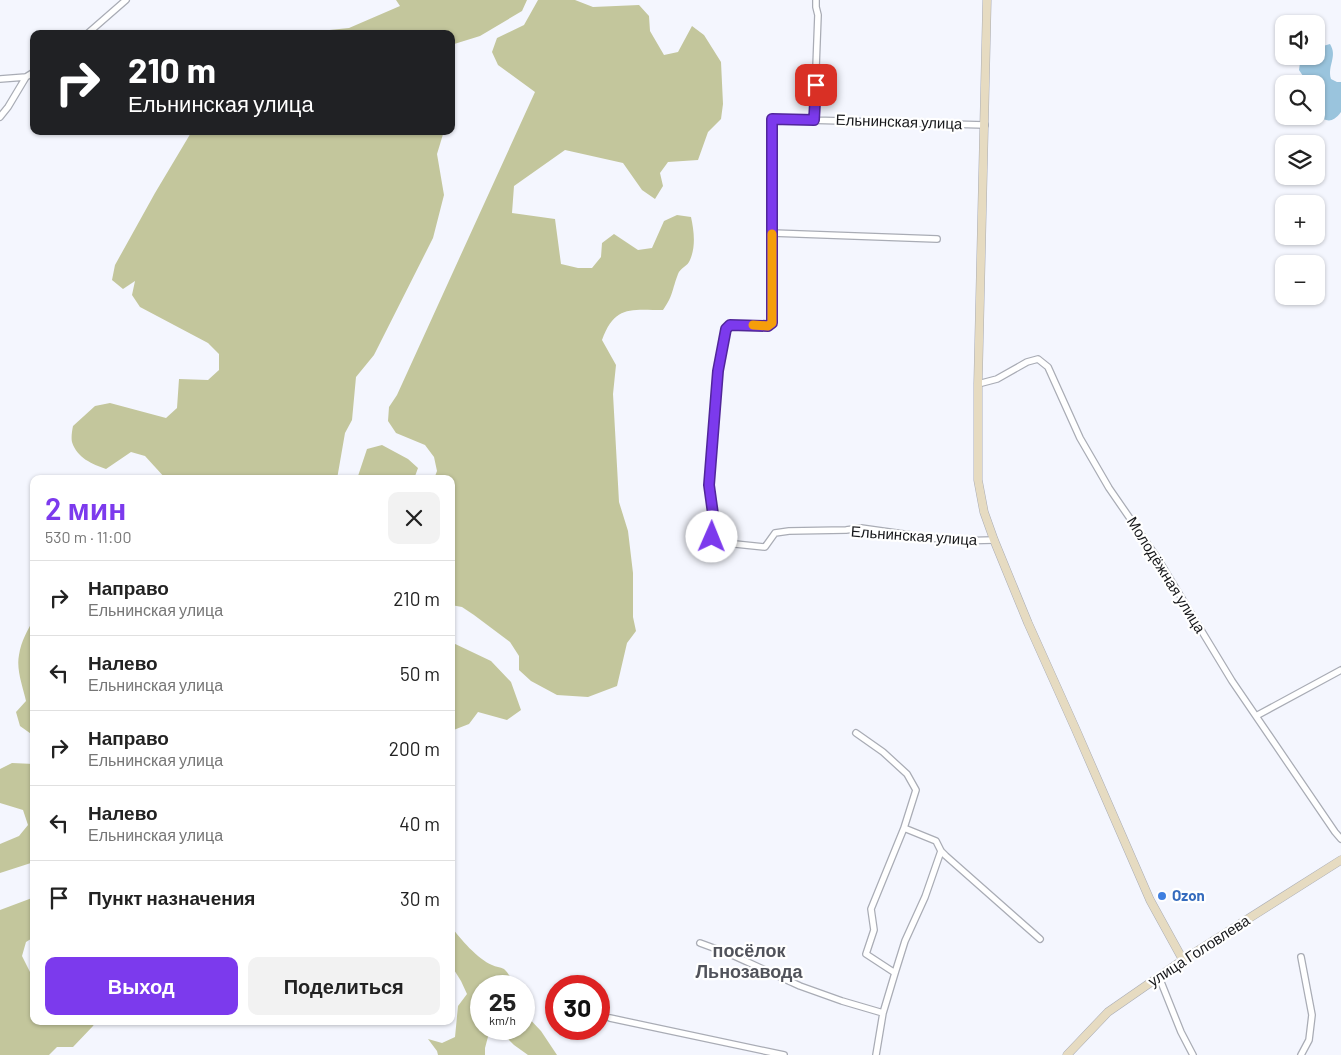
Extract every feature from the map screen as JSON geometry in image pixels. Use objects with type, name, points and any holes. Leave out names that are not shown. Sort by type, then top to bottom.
[{"type":"main road","name":"Ельнинская улица","points":[[987,0],[978,384],[978,480],[984,512],[1028,623],[1150,900],[1184,960]]},
{"type":"main road","name":"улица Головлева","points":[[1067,1055],[1108,1012],[1184,960],[1341,860]]},
{"type":"street","points":[[91,30],[126,0]]},
{"type":"street","name":"Ельнинская улица","points":[[814,120],[818,15],[816,0]]},
{"type":"street","points":[[0,117],[26,77],[30,74]]},
{"type":"street","points":[[0,79],[26,77]]},
{"type":"street","name":"Ельнинская улица","points":[[984,125],[772,119],[772,323],[768,326],[730,325],[726,329],[718,371],[709,485],[713,514],[712,537],[716,542],[766,547],[775,533],[861,528],[953,541],[994,540]]},
{"type":"street","points":[[772,234],[937,239]]},
{"type":"street","name":"Молодёжная улица","points":[[978,384],[997,379],[1027,362],[1038,359],[1048,368],[1080,438],[1109,488],[1158,559],[1232,681],[1341,839]]},
{"type":"street","points":[[1256,716],[1341,670]]},
{"type":"street","points":[[856,733],[883,752],[906,774],[916,790],[905,825],[872,909],[874,930],[866,954],[895,973]]},
{"type":"street","points":[[905,825],[936,841],[946,856],[1040,939]]},
{"type":"street","points":[[876,1055],[883,1013],[905,941],[925,898],[941,851]]},
{"type":"street","points":[[700,943],[730,954],[800,986],[883,1013]]},
{"type":"street","points":[[1301,957],[1312,1016],[1310,1040],[1301,1055]]},
{"type":"street","points":[[1159,977],[1181,1032],[1193,1055]]},
{"type":"street","points":[[610,1018],[784,1055]]},
{"type":"green space","points":[[396,0],[527,0],[522,11],[480,36],[455,44],[455,30],[330,30],[349,28],[400,6]]},
{"type":"green space","points":[[538,0],[575,0],[593,7],[639,5],[649,16],[650,31],[664,55],[678,52],[692,26],[704,35],[721,62],[723,104],[721,119],[708,132],[698,160],[668,162],[660,173],[663,186],[655,199],[642,190],[623,163],[565,150],[514,186],[512,213],[555,219],[561,264],[578,268],[592,268],[601,257],[602,243],[614,234],[638,250],[652,248],[664,221],[677,215],[691,217],[693,228],[694,244],[692,255],[688,264],[679,272],[671,297],[663,310],[633,310],[618,315],[612,321],[602,340],[616,365],[613,394],[619,502],[628,531],[633,573],[633,617],[636,631],[627,643],[617,686],[588,697],[557,695],[531,681],[519,670],[519,656],[510,642],[462,607],[455,606],[455,475],[436,475],[437,471],[434,457],[425,445],[396,433],[388,421],[389,407],[397,395],[535,92],[498,65],[492,52],[497,38],[524,25]]},
{"type":"green space","points":[[190,135],[443,135],[437,154],[444,195],[433,238],[374,355],[356,377],[352,420],[345,433],[338,475],[162,475],[145,456],[131,452],[106,469],[90,462],[74,448],[72,442],[73,426],[95,406],[110,403],[166,418],[177,408],[179,379],[208,380],[219,370],[219,354],[208,343],[140,307],[132,295],[135,281],[123,289],[112,280],[115,265]]},
{"type":"green space","points":[[382,445],[408,459],[418,468],[415,475],[358,475],[367,449]]},
{"type":"green space","points":[[30,626],[30,733],[20,726],[16,712],[26,701],[18,667],[20,650]]},
{"type":"green space","points":[[455,644],[491,661],[511,682],[521,710],[507,720],[478,712],[469,724],[455,729]]},
{"type":"green space","points":[[12,763],[30,764],[30,863],[0,873],[0,844],[19,836],[28,825],[23,810],[0,803],[0,769]]},
{"type":"green space","points":[[30,899],[30,940],[26,942],[22,956],[30,972],[30,1025],[94,1025],[73,1047],[57,1047],[49,1055],[0,1055],[0,910]]},
{"type":"green space","points":[[455,931],[475,953],[494,966],[504,969],[509,975],[470,975],[470,1040],[487,1040],[485,1055],[438,1055],[428,1039],[442,1043],[455,1037],[458,1006],[467,994],[455,971]]},
{"type":"green space","points":[[535,1025],[557,1055],[528,1055],[509,1040],[535,1040]]},
{"type":"water","points":[[1330,44],[1333,53],[1330,69],[1331,79],[1341,82],[1341,112],[1332,120],[1325,119],[1325,75],[1302,75],[1299,70],[1300,65],[1325,65],[1325,45]]},
{"type":"slow traffic","points":[[753,325],[768,326],[772,323],[772,234]]},
{"type":"place","name":"Ozon","points":[[1162,896]]},
{"type":"district","name":"посёлок Льнозавода","points":[[749,961]]},
{"type":"route","points":[[712,537],[713,514],[709,485],[718,371],[726,329],[730,325],[768,326],[772,323],[772,119],[814,120],[816,85]]}]
